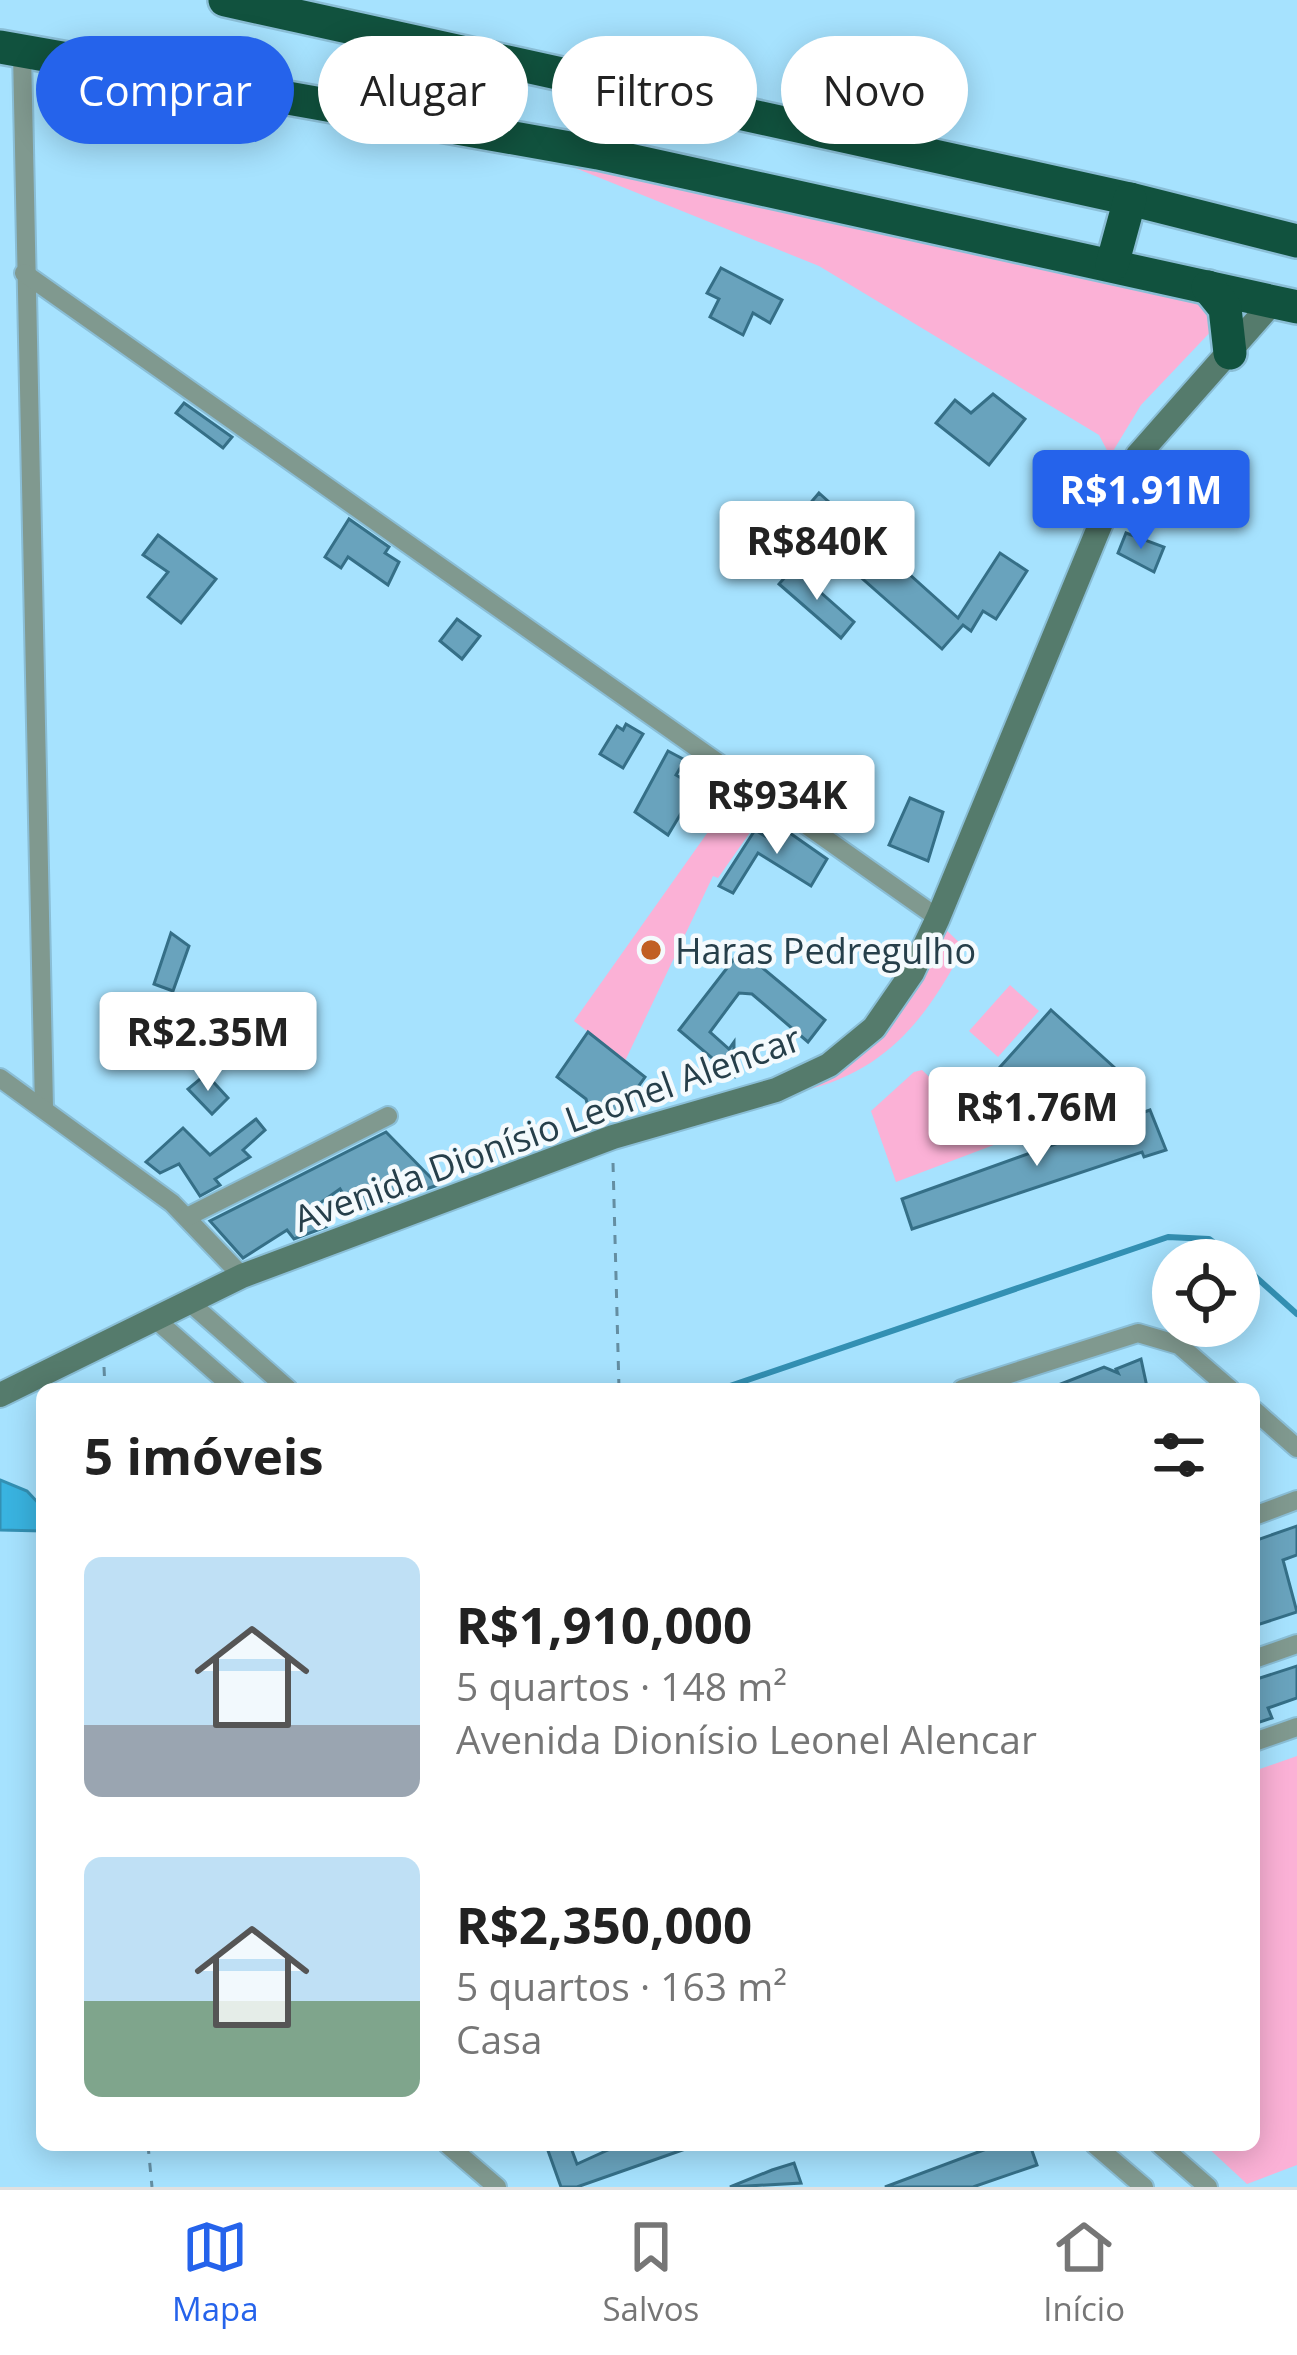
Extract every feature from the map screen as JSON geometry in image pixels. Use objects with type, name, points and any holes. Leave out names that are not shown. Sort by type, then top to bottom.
[{"type":"highway","points":[[225,0],[1130,199],[1297,242]]},
{"type":"highway","points":[[11,50],[598,152],[1285,304]]},
{"type":"highway","points":[[1112,265],[1130,199]]},
{"type":"highway","points":[[1208,287],[1225,308],[1230,353]]},
{"type":"street","points":[[11,50],[40,721],[44,1108]]},
{"type":"street","points":[[24,273],[938,918]]},
{"type":"street","name":"Avenida Dionísio Leonel Alencar","points":[[0,1396],[242,1276],[613,1137],[776,1090],[829,1065],[874,1028],[912,973],[938,918],[1110,501],[1138,454],[1230,353],[1285,304]]},
{"type":"street","points":[[0,1078],[188,1216],[242,1276]]},
{"type":"street","points":[[188,1216],[388,1116]]},
{"type":"street","points":[[188,1301],[281,1383]]},
{"type":"street","points":[[154,1318],[228,1383]]},
{"type":"street","points":[[981,1383],[1138,1333],[1179,1345],[1223,1383]]},
{"type":"street","points":[[1260,1415],[1297,1448]]},
{"type":"street","points":[[1260,1514],[1297,1500]]},
{"type":"street","points":[[1260,1657],[1297,1644]]},
{"type":"street","points":[[1260,1740],[1297,1727]]},
{"type":"street","points":[[455,2151],[497,2187]]},
{"type":"street","points":[[1103,2151],[1144,2187]]},
{"type":"street","points":[[1167,2151],[1208,2187]]},
{"type":"path","points":[[613,1137],[619,1383]]},
{"type":"path","points":[[149,2151],[152,2187]]},
{"type":"shaded area","points":[[533,151],[1207,304],[1217,325],[1141,405],[1110,456],[1099,435],[819,266]]},
{"type":"shaded area","name":"Haras Pedregulho","points":[[737,791],[765,811],[718,878],[713,876],[625,1061],[574,1021]]},
{"type":"shaded area","points":[[942,926],[964,947],[918,1020],[857,1071],[802,1091],[833,1072]]},
{"type":"shaded area","points":[[1010,985],[1039,1011],[998,1057],[969,1031]]},
{"type":"shaded area","points":[[1115,1068],[1141,1089],[1142,1097],[1057,1134]]},
{"type":"shaded area","points":[[922,1070],[999,1143],[896,1182],[871,1111]]},
{"type":"shaded area","points":[[1297,1756],[1297,2165],[1247,2184],[1211,2151],[1260,2151],[1260,1769]]},
{"type":"water","points":[[0,1480],[27,1491],[36,1501],[36,1531],[0,1530]]},
{"type":"building","points":[[721,268],[782,300],[770,323],[753,313],[743,335],[710,317],[719,299],[707,293]]},
{"type":"building","points":[[993,394],[1025,419],[989,465],[936,423],[955,400],[971,413]]},
{"type":"building","points":[[184,403],[232,437],[223,448],[176,413]]},
{"type":"building","points":[[819,493],[958,618],[1000,553],[1027,571],[996,619],[983,611],[971,631],[963,625],[942,649],[796,520]]},
{"type":"building","points":[[349,519],[389,547],[385,553],[399,562],[388,585],[348,557],[341,568],[325,557]]},
{"type":"building","points":[[1126,533],[1164,547],[1154,572],[1118,553]]},
{"type":"building","points":[[158,535],[216,579],[181,623],[148,597],[168,572],[143,555]]},
{"type":"building","points":[[793,568],[854,622],[841,638],[779,584]]},
{"type":"building","points":[[457,619],[480,636],[462,659],[440,641]]},
{"type":"building","points":[[626,724],[643,734],[623,768],[600,754],[617,726],[623,730]]},
{"type":"building","points":[[668,751],[685,760],[676,775],[710,795],[718,784],[749,807],[734,828],[686,805],[668,835],[635,812]]},
{"type":"building","points":[[910,798],[943,812],[928,861],[889,845]]},
{"type":"building","points":[[777,824],[827,859],[811,886],[758,853],[733,893],[719,886],[755,830],[768,838]]},
{"type":"building","points":[[171,933],[189,946],[173,991],[154,984]]},
{"type":"building","points":[[741,950],[825,1020],[808,1042],[752,994],[739,993],[710,1032],[729,1049],[734,1042],[734,1076],[729,1072],[724,1077],[714,1069],[718,1063],[679,1030]]},
{"type":"building","points":[[1051,1010],[1115,1068],[1057,1134],[992,1076]]},
{"type":"building","points":[[588,1032],[645,1077],[616,1118],[592,1122],[586,1099],[557,1077]]},
{"type":"building","points":[[206,1074],[228,1098],[212,1114],[188,1089]]},
{"type":"building","points":[[1150,1110],[1166,1150],[1144,1157],[1142,1152],[912,1229],[902,1199]]},
{"type":"building","points":[[256,1119],[265,1130],[243,1150],[250,1157],[215,1179],[220,1185],[200,1196],[179,1164],[160,1173],[146,1162],[183,1128],[210,1155]]},
{"type":"building","points":[[386,1132],[438,1185],[355,1213],[340,1189],[316,1206],[326,1227],[294,1239],[287,1230],[243,1258],[210,1221]]},
{"type":"building","points":[[1141,1359],[1146,1383],[1063,1383],[1104,1367],[1118,1373],[1116,1369]]},
{"type":"building","points":[[1297,1526],[1297,1555],[1283,1560],[1297,1612],[1260,1624],[1260,1539]]},
{"type":"building","points":[[1297,1666],[1297,1698],[1268,1708],[1272,1718],[1260,1722],[1260,1678]]},
{"type":"building","points":[[548,2151],[572,2151],[577,2164],[606,2151],[680,2151],[577,2187],[561,2187]]},
{"type":"building","points":[[981,2151],[1032,2151],[1037,2165],[973,2187],[885,2187]]},
{"type":"building","points":[[794,2163],[801,2183],[730,2187],[772,2170]]},
{"type":"waterway","points":[[1162,1239],[1209,1239]]},
{"type":"waterway","points":[[739,1383],[1152,1242]]},
{"type":"waterway","points":[[1260,1281],[1297,1314]]},
{"type":"place","name":"Haras Pedregulho","points":[[651,950]]}]
